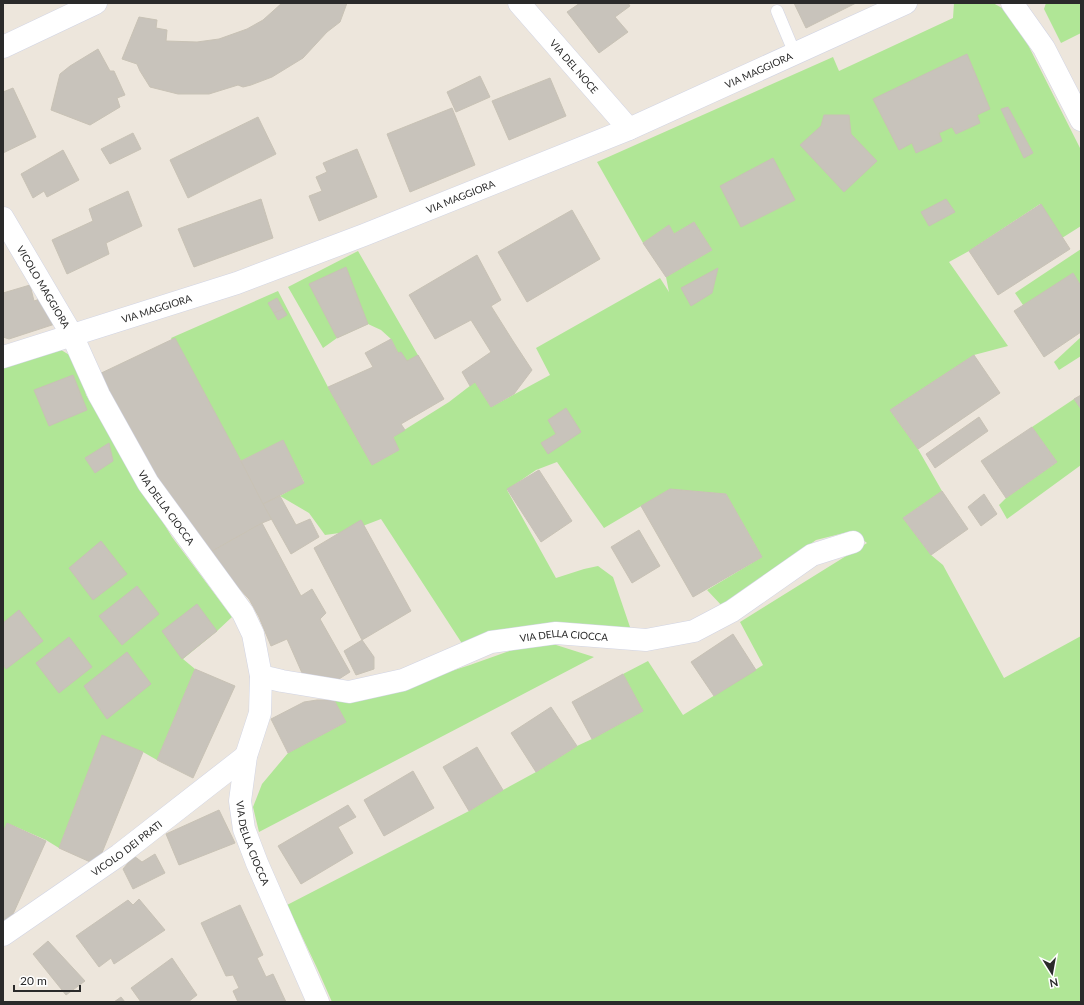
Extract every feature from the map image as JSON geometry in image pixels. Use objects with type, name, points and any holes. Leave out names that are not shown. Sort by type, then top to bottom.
[{"type":"street","points":[[3,47],[96,3]]},
{"type":"street","name":"VIA DEL NOCE","points":[[519,3],[629,129]]},
{"type":"street","name":"VIA MAGGIORA","points":[[3,357],[245,280],[364,235],[629,129],[906,3]]},
{"type":"street","points":[[1012,3],[1044,48],[1081,120]]},
{"type":"street","points":[[1030,3],[1044,48]]},
{"type":"street","name":"VICOLO MAGGIORA","points":[[3,218],[72,335]]},
{"type":"street","name":"VIA DELLA CIOCCA","points":[[72,335],[99,395],[148,483],[243,613],[253,634],[261,676],[260,713],[246,756],[240,801],[244,829],[257,863],[318,1002]]},
{"type":"street","name":"VIA DELLA CIOCCA","points":[[261,676],[349,692],[403,680],[491,642],[556,633],[646,640],[694,631],[732,611],[812,556],[853,542]]},
{"type":"street","name":"VICOLO DEI PRATI","points":[[3,935],[119,855],[246,756]]},
{"type":"lane","points":[[777,12],[795,54]]},
{"type":"green space","points":[[954,3],[993,3],[1002,8],[1019,27],[1081,150],[1081,226],[1062,238],[1040,204],[969,251],[949,262],[1008,346],[974,355],[890,410],[918,449],[942,491],[903,518],[931,555],[943,565],[1004,678],[1081,636],[1081,1002],[332,1002],[287,905],[469,811],[577,746],[643,711],[623,674],[648,661],[683,715],[763,665],[740,622],[867,543],[852,531],[816,540],[723,607],[707,590],[762,557],[726,494],[670,489],[604,528],[557,462],[536,470],[507,490],[556,578],[598,566],[613,577],[631,630],[463,645],[381,519],[347,532],[325,535],[309,513],[280,496],[304,482],[283,441],[241,461],[171,338],[278,291],[328,387],[372,465],[399,450],[393,437],[449,402],[475,382],[491,407],[550,375],[536,348],[660,278],[669,292],[666,277],[712,250],[694,222],[674,234],[669,225],[643,243],[597,162],[833,57],[839,71],[953,18]]},
{"type":"green space","points":[[1046,3],[1081,3],[1081,33],[1061,43],[1044,9]]},
{"type":"green space","points":[[1081,249],[1081,286],[1073,273],[1025,308],[1015,293]]},
{"type":"green space","points":[[358,251],[438,390],[421,400],[391,339],[381,330],[368,324],[337,338],[323,348],[288,287]]},
{"type":"green space","points":[[1081,337],[1081,356],[1059,370],[1054,362]]},
{"type":"green space","points":[[58,348],[79,361],[86,395],[172,537],[232,617],[183,659],[195,669],[157,760],[143,752],[102,736],[59,848],[46,840],[7,823],[3,832],[3,368]]},
{"type":"green space","points":[[1074,399],[1081,409],[1081,465],[1007,519],[999,505],[1006,498],[1057,462],[1032,427]]},
{"type":"green space","points":[[553,644],[594,657],[259,832],[253,807],[262,784],[288,753],[346,722],[334,700],[405,686],[515,649]]},
{"type":"building","points":[[282,3],[347,3],[340,22],[327,32],[303,58],[272,77],[251,85],[243,87],[238,85],[209,94],[178,94],[150,87],[137,64],[122,59],[139,17],[157,20],[156,28],[167,30],[166,41],[197,42],[219,39],[247,29],[263,20]]},
{"type":"building","points":[[580,3],[628,3],[630,6],[615,17],[628,32],[599,53],[567,12]]},
{"type":"building","points":[[794,3],[856,3],[806,28]]},
{"type":"building","points":[[98,49],[110,71],[114,71],[125,95],[117,98],[120,107],[90,125],[51,110],[60,74]]},
{"type":"building","points":[[967,54],[990,109],[977,115],[980,123],[956,134],[952,127],[939,133],[942,141],[916,153],[912,143],[899,150],[873,99]]},
{"type":"building","points":[[480,76],[490,97],[456,112],[447,92]]},
{"type":"building","points":[[550,78],[566,116],[509,140],[492,101]]},
{"type":"building","points":[[13,88],[36,137],[3,153],[3,92]]},
{"type":"building","points":[[1008,107],[1033,153],[1024,158],[1001,109]]},
{"type":"building","points":[[452,108],[475,165],[410,192],[387,134]]},
{"type":"building","points":[[824,115],[849,115],[851,134],[877,161],[844,192],[800,145],[821,126]]},
{"type":"building","points":[[258,117],[276,154],[188,198],[170,160]]},
{"type":"building","points":[[133,133],[141,149],[110,164],[101,149]]},
{"type":"building","points":[[357,149],[377,197],[319,221],[309,196],[322,191],[316,177],[327,172],[323,163]]},
{"type":"building","points":[[63,150],[79,180],[47,197],[44,191],[33,198],[21,174]]},
{"type":"building","points":[[773,158],[795,200],[741,227],[720,186]]},
{"type":"building","points":[[128,191],[142,226],[106,243],[109,254],[67,274],[52,240],[93,221],[89,209]]},
{"type":"building","points":[[261,199],[273,238],[194,267],[178,229]]},
{"type":"building","points":[[946,199],[955,212],[929,226],[921,212]]},
{"type":"building","points":[[1041,204],[1070,249],[998,295],[969,251]]},
{"type":"building","points":[[572,210],[600,259],[527,302],[498,252]]},
{"type":"building","points":[[694,222],[712,250],[666,277],[643,243],[669,225],[674,234]]},
{"type":"building","points":[[477,255],[501,300],[491,306],[532,370],[514,394],[491,407],[475,382],[470,386],[462,372],[491,352],[471,320],[435,339],[409,295]]},
{"type":"building","points":[[346,267],[368,324],[337,338],[309,284]]},
{"type":"building","points":[[718,268],[712,293],[691,306],[681,288]]},
{"type":"building","points":[[1073,273],[1081,286],[1081,332],[1044,357],[1014,311]]},
{"type":"building","points":[[30,285],[34,301],[49,296],[55,324],[9,339],[3,337],[3,293]]},
{"type":"building","points":[[277,298],[283,309],[274,313],[268,303]]},
{"type":"building","points":[[283,309],[287,315],[278,320],[274,313]]},
{"type":"building","points":[[175,338],[272,519],[262,523],[207,554],[154,477],[95,376]]},
{"type":"building","points":[[391,339],[398,353],[401,352],[407,361],[418,355],[444,399],[401,424],[405,430],[393,437],[399,450],[372,465],[328,387],[373,367],[365,353]]},
{"type":"building","points":[[974,355],[1000,393],[918,449],[890,410]]},
{"type":"building","points":[[73,375],[87,410],[49,426],[34,390]]},
{"type":"building","points":[[1081,395],[1081,409],[1074,399]]},
{"type":"building","points":[[566,408],[581,432],[548,454],[541,443],[556,434],[548,420]]},
{"type":"building","points":[[979,417],[988,431],[935,468],[926,454]]},
{"type":"building","points":[[1032,427],[1057,462],[1006,498],[981,461]]},
{"type":"building","points":[[283,440],[304,483],[263,504],[241,461]]},
{"type":"building","points":[[109,443],[113,461],[95,473],[85,458]]},
{"type":"building","points":[[539,470],[572,521],[541,542],[507,489]]},
{"type":"building","points":[[670,489],[726,494],[762,557],[693,597],[641,506]]},
{"type":"building","points":[[942,491],[968,529],[931,555],[903,518]]},
{"type":"building","points":[[984,494],[997,514],[981,526],[968,507]]},
{"type":"building","points":[[280,496],[296,525],[310,519],[319,537],[291,554],[263,504]]},
{"type":"building","points":[[361,520],[411,611],[362,640],[314,548]]},
{"type":"building","points":[[262,523],[301,596],[312,589],[326,613],[320,619],[350,672],[339,679],[302,673],[287,639],[271,646],[259,617],[249,599],[207,554]]},
{"type":"building","points":[[639,530],[660,566],[632,583],[611,547]]},
{"type":"building","points":[[101,541],[127,574],[93,600],[69,568]]},
{"type":"building","points":[[137,586],[159,614],[122,645],[99,616]]},
{"type":"building","points":[[197,604],[217,631],[182,659],[162,631]]},
{"type":"building","points":[[19,610],[43,641],[6,669],[3,664],[3,623]]},
{"type":"building","points":[[733,634],[756,670],[714,696],[691,662]]},
{"type":"building","points":[[69,637],[92,667],[59,693],[36,663]]},
{"type":"building","points":[[362,640],[374,657],[374,669],[356,675],[344,651]]},
{"type":"building","points":[[127,652],[151,684],[107,719],[84,686]]},
{"type":"building","points":[[195,669],[235,686],[193,778],[157,760]]},
{"type":"building","points":[[623,674],[643,711],[592,739],[572,702]]},
{"type":"building","points":[[334,700],[346,722],[288,753],[271,719],[304,702]]},
{"type":"building","points":[[551,707],[577,746],[536,772],[511,733]]},
{"type":"building","points":[[102,735],[143,752],[97,865],[59,848]]},
{"type":"building","points":[[477,747],[503,790],[469,811],[443,767]]},
{"type":"building","points":[[413,771],[434,808],[384,836],[364,800]]},
{"type":"building","points":[[348,805],[356,817],[338,827],[353,853],[301,884],[278,846]]},
{"type":"building","points":[[219,810],[235,843],[179,865],[166,834]]},
{"type":"building","points":[[7,823],[46,841],[4,934],[3,832]]},
{"type":"building","points":[[155,854],[165,873],[133,889],[123,869],[134,856],[142,862]]},
{"type":"building","points":[[139,899],[165,930],[114,964],[111,958],[99,967],[76,936],[128,900],[133,905]]},
{"type":"building","points":[[240,905],[263,955],[257,958],[266,977],[273,974],[286,1002],[238,1002],[233,991],[239,988],[233,975],[226,976],[201,923]]},
{"type":"building","points":[[48,941],[85,981],[66,995],[33,954]]},
{"type":"building","points":[[172,958],[197,995],[188,1002],[141,1002],[131,988]]},
{"type":"building","points":[[121,997],[125,1002],[114,1002]]}]
